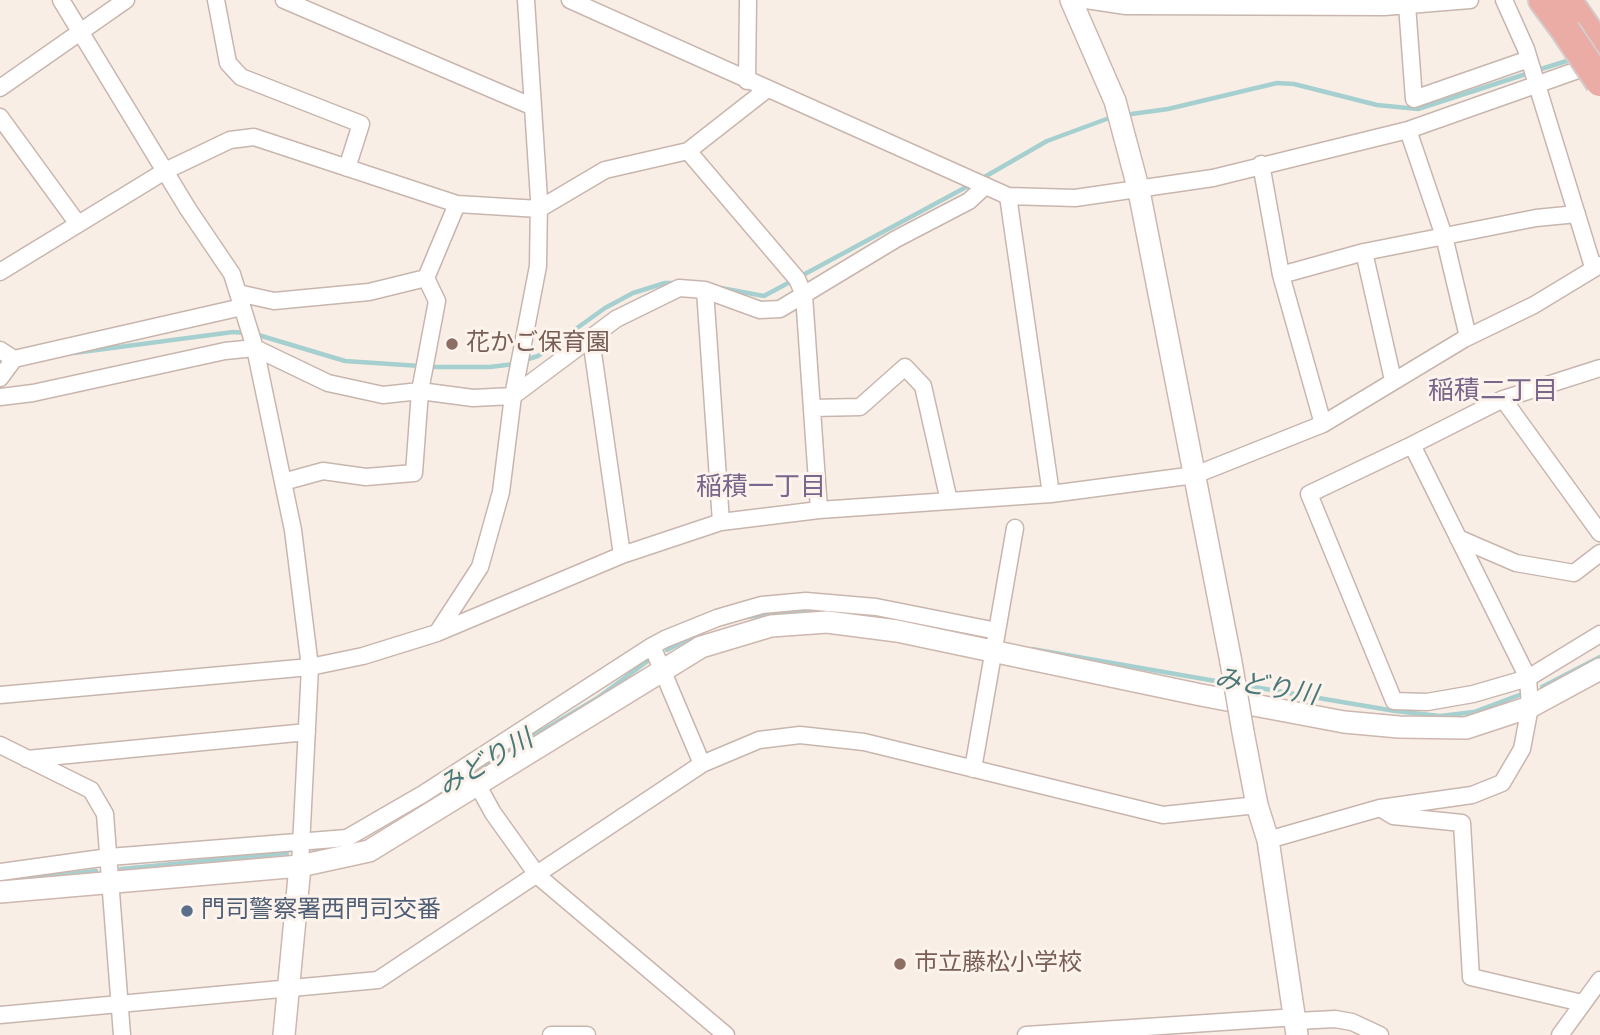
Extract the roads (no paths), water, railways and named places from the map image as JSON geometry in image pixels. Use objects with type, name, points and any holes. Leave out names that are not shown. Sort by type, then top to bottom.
[{"type":"highway","points":[[1544,0],[1571,17],[1600,48]]},
{"type":"highway","points":[[1571,17],[1600,82]]},
{"type":"street","points":[[61,0],[165,171],[232,274],[256,348],[293,530],[310,667],[300,866],[285,1035]]},
{"type":"street","points":[[0,88],[126,0]]},
{"type":"street","points":[[216,0],[228,63],[242,77],[361,124],[347,168]]},
{"type":"street","points":[[285,0],[531,106]]},
{"type":"street","points":[[438,633],[480,567],[501,492],[513,396],[538,266],[539,209],[526,0]]},
{"type":"street","points":[[570,0],[983,188],[1008,196],[1075,198],[1139,191],[1213,178],[1261,164],[1408,130],[1600,62]]},
{"type":"street","points":[[747,81],[748,0]]},
{"type":"street","points":[[1071,0],[1115,102],[1139,191],[1257,805],[1269,840],[1297,1024]]},
{"type":"street","points":[[1086,0],[1126,3],[1407,5],[1470,0]]},
{"type":"street","points":[[0,695],[310,667],[363,656],[438,633],[622,555],[721,522],[819,510],[1051,494],[1195,475],[1323,424],[1393,380],[1468,337],[1534,305],[1597,266],[1577,214],[1529,59],[1504,0]]},
{"type":"street","points":[[1407,5],[1414,99],[1529,59]]},
{"type":"street","points":[[0,272],[165,171],[230,140],[254,137],[457,204],[539,209],[605,170],[688,151],[766,90]]},
{"type":"street","points":[[0,117],[78,224]]},
{"type":"street","points":[[1408,130],[1444,236],[1468,337]]},
{"type":"street","points":[[688,151],[797,279],[804,295],[819,510]]},
{"type":"street","points":[[1261,164],[1281,275],[1323,424]]},
{"type":"street","points":[[0,397],[33,393],[225,351],[256,348],[328,383],[383,395],[420,391],[473,398],[513,396],[616,319],[679,288],[705,290],[760,310],[780,309],[896,239],[969,201],[983,188]]},
{"type":"street","points":[[1008,196],[1051,494]]},
{"type":"street","points":[[283,482],[323,471],[366,477],[414,473],[420,391],[437,301],[426,278],[457,204]]},
{"type":"street","points":[[1281,275],[1444,236],[1536,218],[1577,214]]},
{"type":"street","points":[[1364,253],[1393,380]]},
{"type":"street","points":[[0,378],[14,359],[240,300],[274,301],[369,292],[426,278]]},
{"type":"street","points":[[705,290],[721,522]]},
{"type":"street","points":[[592,339],[622,555]]},
{"type":"street","points":[[0,350],[14,359]]},
{"type":"street","points":[[812,408],[860,407],[905,368],[923,386],[949,501]]},
{"type":"street","points":[[1600,368],[1503,399],[1309,494],[1394,701],[1427,702],[1473,694],[1528,678],[1600,634]]},
{"type":"street","points":[[1503,399],[1600,533]]},
{"type":"street","points":[[1269,840],[1380,808],[1472,795],[1502,783],[1522,749],[1530,707],[1528,678],[1412,445]]},
{"type":"street","points":[[974,769],[1015,527]]},
{"type":"street","points":[[1458,538],[1516,564],[1574,573],[1600,554]]},
{"type":"street","points":[[0,872],[109,857],[347,838],[423,794],[652,646],[717,618],[762,605],[806,601],[876,607],[997,631]]},
{"type":"street","points":[[0,892],[300,866],[369,851],[662,669],[701,648],[771,626],[827,622],[897,631],[992,653],[1358,723],[1466,728],[1530,707],[1600,668]]},
{"type":"street","points":[[652,646],[702,764]]},
{"type":"street","points":[[24,760],[307,733]]},
{"type":"street","points":[[0,1015],[377,981],[702,764],[759,740],[800,735],[864,742],[1163,815],[1257,805]]},
{"type":"street","points":[[0,745],[24,760],[91,790],[105,814],[122,1035]]},
{"type":"street","points":[[477,783],[493,813],[538,876],[726,1035]]},
{"type":"street","points":[[1380,808],[1393,816],[1462,823],[1471,977],[1582,1003]]},
{"type":"street","points":[[1560,1035],[1600,980]]},
{"type":"street","points":[[1026,1035],[1297,1024],[1335,1019],[1352,1022],[1381,1035]]},
{"type":"street","points":[[551,1035],[587,1035]]},
{"type":"waterway","points":[[1538,70],[1573,59]]},
{"type":"waterway","points":[[1124,115],[1168,109],[1277,83],[1294,84],[1377,105],[1418,109],[1529,73]]},
{"type":"waterway","points":[[981,179],[1047,141],[1112,117]]},
{"type":"waterway","points":[[721,288],[764,296],[970,185]]},
{"type":"waterway","points":[[522,361],[538,356],[605,308],[633,293],[665,283],[677,283]]},
{"type":"waterway","points":[[74,353],[233,332],[246,333]]},
{"type":"waterway","points":[[255,334],[345,361],[420,366]]},
{"type":"waterway","points":[[429,367],[490,367],[514,364]]},
{"type":"waterway","name":"みどり川","points":[[747,617],[795,611],[828,613]]},
{"type":"waterway","name":"みどり川","points":[[667,650],[702,632]]},
{"type":"waterway","name":"みどり川","points":[[1032,649],[1227,683]]},
{"type":"waterway","name":"みどり川","points":[[1542,687],[1600,657]]},
{"type":"waterway","name":"みどり川","points":[[461,779],[596,699],[649,660]]},
{"type":"waterway","name":"みどり川","points":[[1242,685],[1440,716],[1474,712],[1522,694]]},
{"type":"waterway","name":"みどり川","points":[[314,849],[330,847]]},
{"type":"waterway","name":"みどり川","points":[[121,869],[287,853]]},
{"type":"waterway","name":"みどり川","points":[[3,882],[96,871]]},
{"type":"place","name":"花かご保育園","points":[[452,344]]},
{"type":"place","name":"門司警察署西門司交番","points":[[187,911]]},
{"type":"place","name":"市立藤松小学校","points":[[900,964]]},
{"type":"district","name":"稲積二丁目","points":[[1493,392]]},
{"type":"district","name":"稲積一丁目","points":[[761,488]]}]
